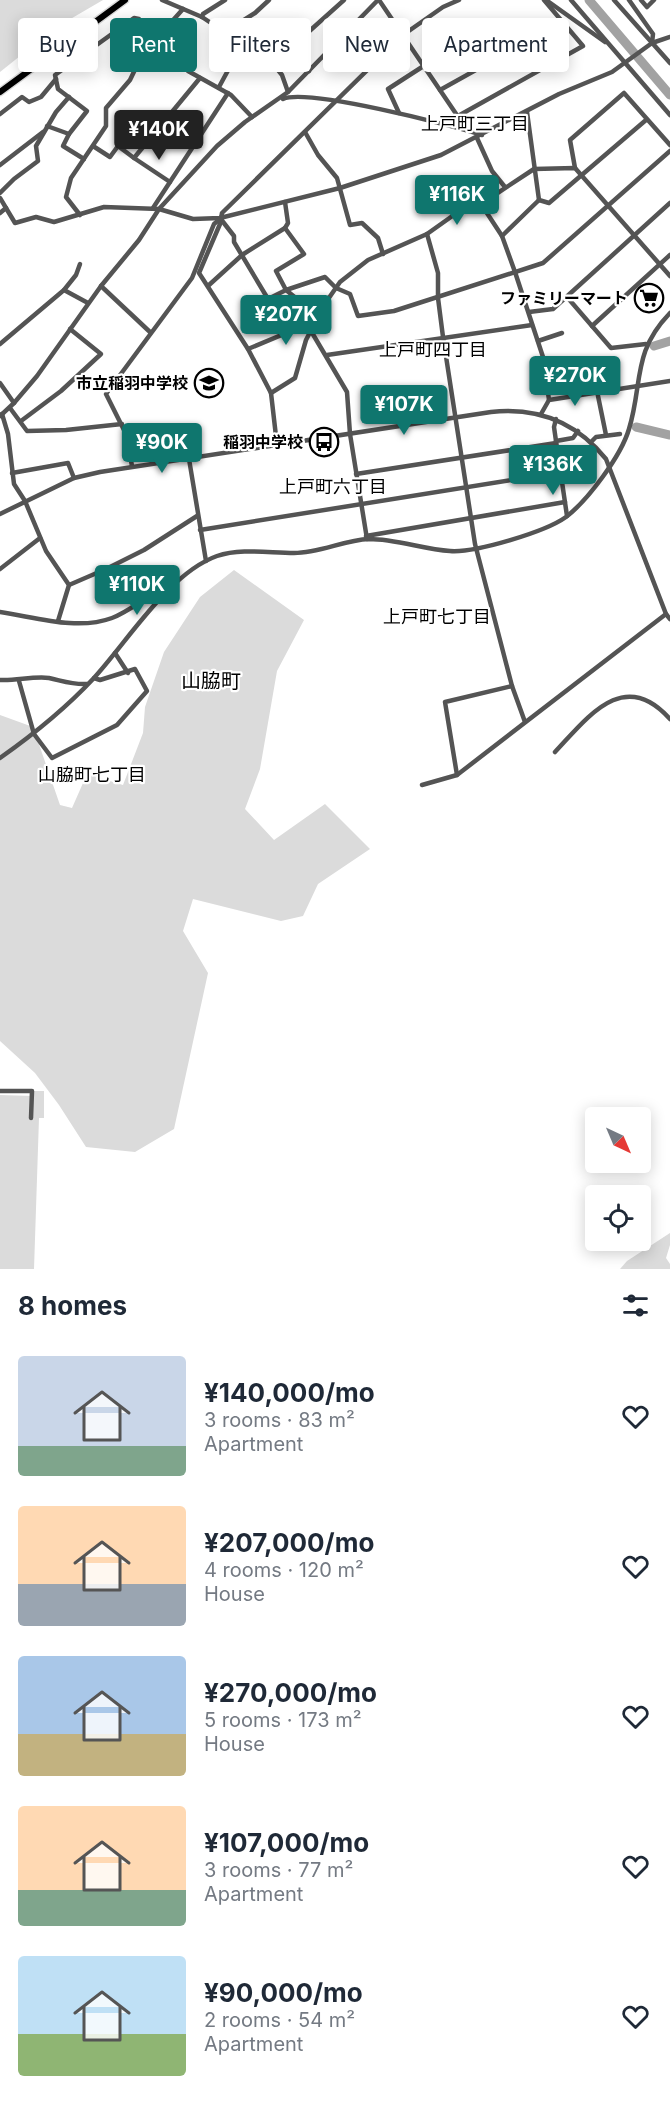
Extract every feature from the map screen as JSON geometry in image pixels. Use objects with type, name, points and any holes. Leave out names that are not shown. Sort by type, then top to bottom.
[{"type":"main road","points":[[0,92],[125,0]]},
{"type":"street","points":[[162,0],[209,22]]},
{"type":"street","points":[[202,17],[203,14],[225,0]]},
{"type":"street","points":[[247,18],[255,13],[261,2],[268,0]]},
{"type":"street","points":[[311,30],[344,0]]},
{"type":"street","points":[[311,69],[379,0],[392,18]]},
{"type":"street","points":[[410,31],[443,7],[459,0]]},
{"type":"street","points":[[545,0],[612,47]]},
{"type":"street","points":[[458,116],[583,46],[545,0]]},
{"type":"street","points":[[571,0],[670,114]]},
{"type":"street","points":[[614,0],[670,63]]},
{"type":"street","points":[[629,0],[653,34],[652,43]]},
{"type":"street","points":[[641,0],[647,7],[654,0]]},
{"type":"street","points":[[175,18],[183,9]]},
{"type":"street","points":[[84,159],[63,146],[69,134],[87,111],[58,89],[55,75],[110,35]]},
{"type":"street","points":[[0,198],[15,223],[36,217],[54,222],[104,207],[153,208],[193,219],[220,218],[340,188],[441,155],[566,90],[612,72],[652,43],[670,37]]},
{"type":"street","points":[[410,44],[422,63]]},
{"type":"street","points":[[399,113],[388,89],[422,67]]},
{"type":"street","points":[[80,215],[66,197],[71,178],[106,126],[106,108],[130,80],[134,72]]},
{"type":"street","points":[[190,72],[228,93],[252,117]]},
{"type":"street","points":[[219,87],[227,72]]},
{"type":"street","points":[[280,72],[288,92]]},
{"type":"street","points":[[273,104],[308,72]]},
{"type":"street","points":[[277,445],[271,393],[248,349],[209,285],[199,273],[222,213],[364,72]]},
{"type":"street","points":[[428,72],[467,130]]},
{"type":"street","points":[[440,90],[472,72]]},
{"type":"street","points":[[134,158],[200,78]]},
{"type":"street","points":[[0,114],[22,97],[29,102],[41,97],[56,79]]},
{"type":"street","points":[[153,208],[228,93]]},
{"type":"street","points":[[670,145],[624,93],[570,140],[575,168],[670,276]]},
{"type":"street","points":[[0,193],[38,161],[36,146],[56,112],[69,97]]},
{"type":"street","points":[[69,585],[40,538],[25,501],[14,483],[8,434],[1,415],[14,403],[101,286],[140,240],[159,209],[218,146],[252,117],[287,97],[333,101],[399,113],[467,130],[479,136],[492,171],[505,187]]},
{"type":"street","points":[[527,112],[539,200]]},
{"type":"street","points":[[539,200],[549,203],[646,120]]},
{"type":"street","points":[[46,128],[69,134]]},
{"type":"street","points":[[0,165],[46,128]]},
{"type":"street","points":[[305,132],[318,155],[337,178],[350,225],[362,224],[378,238],[383,254]]},
{"type":"street","points":[[93,146],[110,157],[118,146],[170,182]]},
{"type":"street","points":[[220,218],[234,236],[234,242],[268,299],[286,290],[325,277],[336,288],[350,294],[358,316],[394,311],[543,263],[670,150]]},
{"type":"street","points":[[271,393],[295,378],[317,318],[336,288],[368,260],[428,234],[465,207],[481,204],[534,169],[575,168]]},
{"type":"street","points":[[502,236],[539,200]]},
{"type":"street","points":[[209,285],[242,255],[285,228],[288,223],[285,202]]},
{"type":"street","points":[[529,312],[553,309],[670,203]]},
{"type":"street","points":[[481,204],[502,236],[543,357],[549,400],[541,414]]},
{"type":"street","points":[[0,213],[6,208]]},
{"type":"street","points":[[132,466],[122,424],[106,394],[192,278],[214,224],[220,218]]},
{"type":"street","points":[[285,228],[304,254],[276,271],[286,290],[317,318]]},
{"type":"street","points":[[428,234],[438,273],[442,337],[477,549],[512,686],[525,722]]},
{"type":"street","points":[[592,326],[670,255]]},
{"type":"street","points":[[0,344],[64,290],[76,275],[80,264]]},
{"type":"street","points":[[101,286],[150,333]]},
{"type":"street","points":[[64,290],[88,303]]},
{"type":"street","points":[[567,297],[611,348],[646,344]]},
{"type":"street","points":[[367,538],[452,551],[477,549],[546,527],[567,516],[579,505],[623,445],[646,344],[670,313]]},
{"type":"street","points":[[248,349],[317,318]]},
{"type":"street","points":[[327,355],[532,325]]},
{"type":"street","points":[[21,421],[61,391],[101,354],[70,329]]},
{"type":"street","points":[[311,331],[348,392],[350,434],[367,538]]},
{"type":"street","points":[[538,341],[562,333]]},
{"type":"street","points":[[549,400],[670,381]]},
{"type":"street","points":[[0,383],[14,403]]},
{"type":"street","points":[[597,392],[606,435]]},
{"type":"street","points":[[10,408],[27,430],[66,430],[122,424]]},
{"type":"street","points":[[0,514],[74,478],[132,466],[455,417],[510,410],[541,414],[578,431],[591,442],[609,465],[668,616],[457,775],[422,785]]},
{"type":"street","points":[[556,419],[554,427],[567,516]]},
{"type":"street","points":[[356,474],[556,442],[573,438],[578,431]]},
{"type":"street","points":[[591,442],[596,437],[620,434]]},
{"type":"street","points":[[189,459],[206,561]]},
{"type":"street","points":[[12,473],[68,463],[74,478]]},
{"type":"street","points":[[200,530],[561,472]]},
{"type":"street","points":[[0,758],[34,734],[94,678],[184,574],[206,561],[232,553],[308,552],[367,538],[565,502]]},
{"type":"street","points":[[58,621],[69,585],[144,550],[197,516]]},
{"type":"street","points":[[0,570],[40,538]]},
{"type":"street","points":[[0,612],[58,621],[81,622],[112,618],[163,588],[174,585]]},
{"type":"street","points":[[115,653],[128,672]]},
{"type":"street","points":[[19,681],[34,734],[52,758],[117,724],[147,691],[135,669],[100,680],[94,678]]},
{"type":"street","points":[[0,681],[49,678],[71,685],[87,684]]},
{"type":"street","points":[[457,775],[445,702],[512,686]]},
{"type":"street","points":[[555,752],[595,711],[609,701],[618,698],[631,696],[651,701],[670,719]]},
{"type":"street","points":[[0,1091],[32,1091],[31,1118]]},
{"type":"shaded area","points":[[0,0],[103,0],[72,18],[18,18],[18,58],[0,72]]},
{"type":"shaded area","points":[[234,570],[304,620],[277,671],[260,769],[245,809],[274,840],[325,804],[370,849],[318,884],[303,916],[281,921],[193,899],[183,931],[208,973],[174,1129],[135,1152],[86,1147],[35,1073],[0,1041],[0,715],[33,727],[60,805],[72,808],[87,774],[123,785],[143,733],[145,707],[164,652],[200,597]]},
{"type":"shaded area","points":[[34,1091],[44,1091],[44,1118],[39,1118],[34,1269],[0,1269],[0,1095],[33,1096]]},
{"type":"shaded area","points":[[670,1233],[670,1245],[666,1258],[670,1269],[620,1269],[627,1261],[642,1251],[651,1251],[651,1245]]},
{"type":"waterway","points":[[589,0],[670,95]]},
{"type":"waterway","points":[[654,346],[670,341]]},
{"type":"waterway","points":[[636,427],[670,435]]},
{"type":"place","name":"ファミリーマート","points":[[649,298]]},
{"type":"place","name":"市立稲羽中学校","points":[[209,383]]},
{"type":"place","name":"稲羽中学校","points":[[324,442]]},
{"type":"district","name":"上戸町三丁目","points":[[475,124]]},
{"type":"district","name":"上戸町四丁目","points":[[433,350]]},
{"type":"district","name":"上戸町六丁目","points":[[333,487]]},
{"type":"district","name":"上戸町七丁目","points":[[437,617]]},
{"type":"district","name":"山脇町","points":[[211,681]]},
{"type":"district","name":"山脇町七丁目","points":[[92,775]]}]
